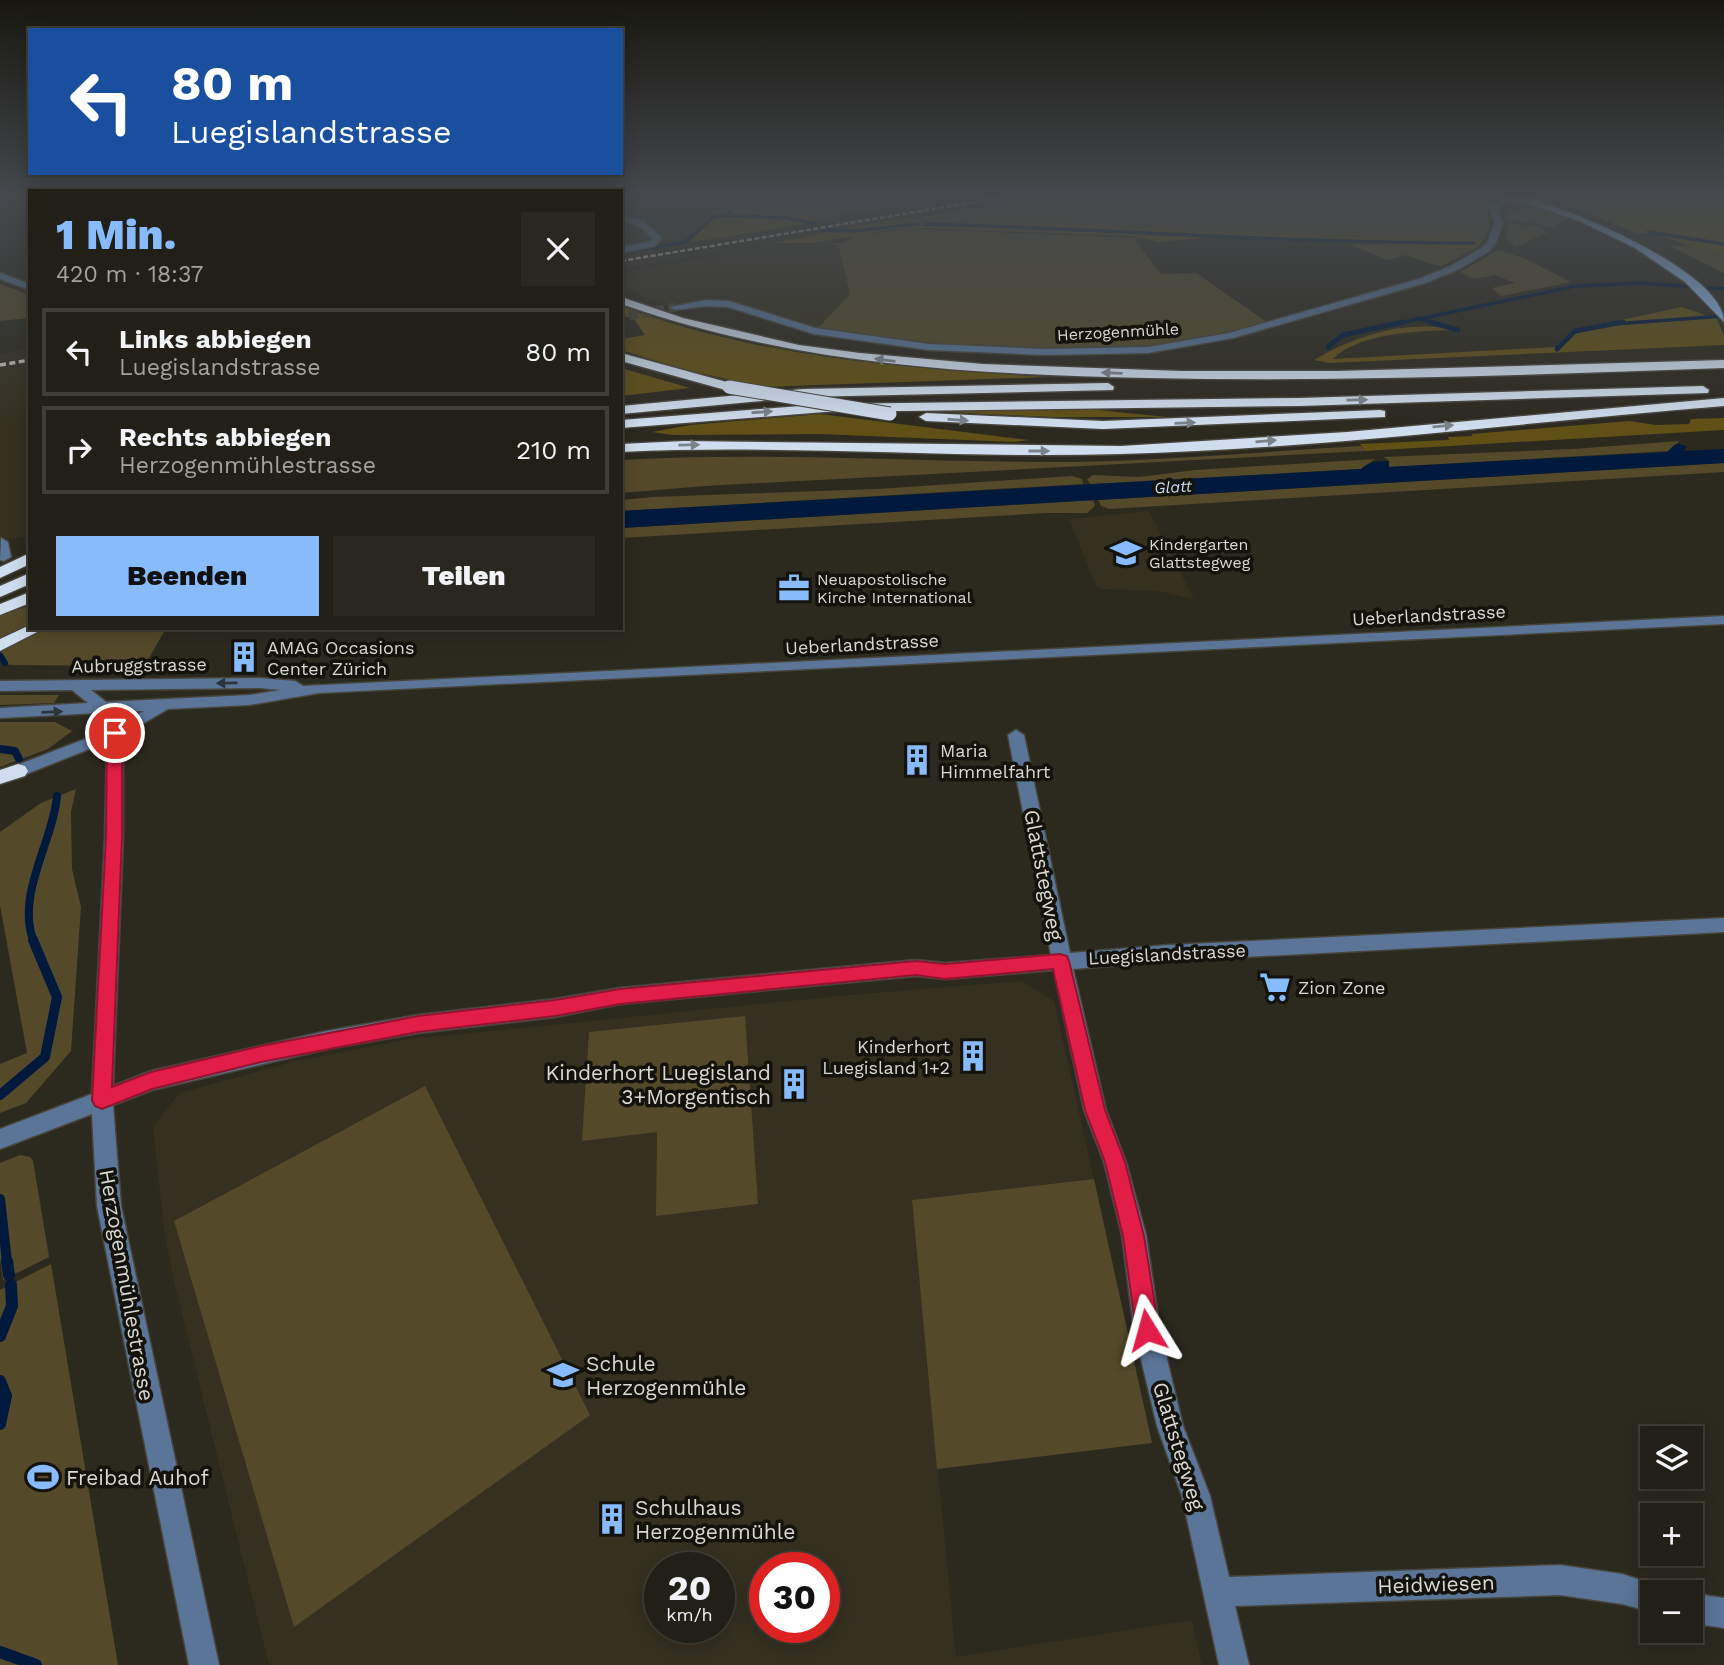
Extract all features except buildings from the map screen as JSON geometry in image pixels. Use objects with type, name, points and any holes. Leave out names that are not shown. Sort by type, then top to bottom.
[{"type":"highway","points":[[623,301],[693,324],[788,345],[905,362],[988,368],[1269,376],[1724,364]]},
{"type":"highway","points":[[623,358],[729,387],[814,403],[890,414],[1015,423],[1147,424],[1724,396]]},
{"type":"highway","points":[[623,410],[735,397],[835,391],[1334,383],[1724,372]]},
{"type":"highway","points":[[623,425],[755,412],[877,406],[1340,401],[1724,389]]},
{"type":"highway","points":[[623,448],[725,444],[1007,451],[1166,448],[1724,402]]},
{"type":"highway","points":[[2,565],[28,558]]},
{"type":"highway","points":[[0,592],[28,579]]},
{"type":"highway","points":[[0,610],[28,598]]},
{"type":"highway","points":[[0,646],[33,630]]},
{"type":"main road","points":[[1676,273],[1719,311],[1724,319]]},
{"type":"main road","points":[[1689,273],[1724,301]]},
{"type":"street","name":"Herzogenmühle","points":[[674,307],[706,303],[729,304],[814,331],[929,347],[1080,352],[1177,346],[1277,323],[1442,273]]},
{"type":"street","points":[[0,276],[28,286]]},
{"type":"street","points":[[1,542],[2,565]]},
{"type":"street","name":"Ueberlandstrasse","points":[[9,774],[115,733],[167,705],[249,700],[319,688],[1724,620]]},
{"type":"street","name":"Aubruggstrasse","points":[[0,686],[259,683],[319,688]]},
{"type":"street","points":[[76,685],[104,709],[115,733]]},
{"type":"street","points":[[0,713],[167,705]]},
{"type":"street","name":"Herzogenmühlestrasse","points":[[115,733],[114,837],[102,1100],[109,1206],[204,1665]]},
{"type":"street","name":"Glattstegweg","points":[[1016,736],[1060,961],[1095,1110],[1115,1162],[1133,1236],[1147,1330],[1170,1426],[1196,1496],[1234,1665]]},
{"type":"street","name":"Luegislandstrasse","points":[[0,1139],[151,1081],[261,1054],[418,1024],[555,1008],[620,996],[916,968],[945,971],[1144,954],[1724,925]]},
{"type":"street","name":"Heidwiesen","points":[[1217,1592],[1560,1580],[1622,1588],[1640,1593]]},
{"type":"street","points":[[1703,1611],[1724,1613]]},
{"type":"shaded area","points":[[623,273],[846,273],[850,289],[846,300],[817,329],[730,301],[706,300],[666,306],[623,288]]},
{"type":"shaded area","points":[[845,273],[1196,273],[1267,322],[1168,344],[1082,351],[947,345],[817,329],[850,294]]},
{"type":"shaded area","points":[[1461,273],[1553,273],[1571,282],[1501,296],[1492,288],[1515,283],[1495,275],[1474,279]]},
{"type":"shaded area","points":[[0,284],[28,294],[28,318],[0,321]]},
{"type":"shaded area","points":[[623,307],[725,338],[832,358],[1049,377],[762,387],[686,370],[623,351],[623,339],[645,335],[634,319],[623,316]]},
{"type":"shaded area","points":[[1682,307],[1717,319],[1724,336],[1724,345],[1329,363],[1314,360],[1364,337],[1400,328],[1418,327],[1453,330],[1407,333],[1373,339],[1344,350],[1333,359],[1556,347],[1573,330]]},
{"type":"shaded area","points":[[28,348],[28,538],[0,542],[0,355]]},
{"type":"shaded area","points":[[623,369],[690,388],[623,396]]},
{"type":"shaded area","points":[[948,409],[1088,409],[1167,417],[1051,417],[947,412]]},
{"type":"shaded area","points":[[820,414],[1029,440],[1014,442],[819,434],[673,435],[652,432],[690,425]]},
{"type":"shaded area","points":[[1724,418],[1724,430],[1365,451],[1360,444],[1449,440],[1448,437],[1473,436],[1471,434],[1629,421],[1656,425],[1689,424],[1691,419]]},
{"type":"shaded area","points":[[1679,441],[1670,451],[1388,467],[1389,461],[1384,457],[1573,449]]},
{"type":"shaded area","points":[[1361,446],[1365,451],[705,486],[623,493],[623,460],[776,457],[1075,462]]},
{"type":"shaded area","points":[[1375,459],[1361,469],[1090,484],[1087,479],[1093,475],[1139,477],[1195,470]]},
{"type":"shaded area","points":[[1724,463],[1724,472],[1109,509],[1101,506],[1098,500]]},
{"type":"shaded area","points":[[1072,476],[1082,479],[1083,484],[623,511],[623,500],[653,497],[877,489]]},
{"type":"shaded area","points":[[1093,500],[1095,506],[1087,513],[1046,513],[623,538],[623,528]]},
{"type":"shaded area","name":"Kindergarten Glattstegweg","points":[[1149,511],[1194,599],[1158,591],[1103,589],[1096,586],[1069,519]]},
{"type":"shaded area","points":[[28,607],[28,630],[165,630],[148,660],[135,666],[10,665],[0,662],[0,614]]},
{"type":"shaded area","points":[[0,695],[59,695],[54,703],[0,705]]},
{"type":"shaded area","points":[[0,722],[55,722],[72,731],[48,749],[0,767]]},
{"type":"shaded area","points":[[76,789],[71,812],[72,869],[81,907],[71,1051],[26,1103],[0,1113],[0,1064],[27,1053],[0,905],[0,832],[41,803]]},
{"type":"shaded area","name":"Schule Herzogenmühle","points":[[1022,981],[1054,1001],[1094,1179],[912,1200],[956,1657],[1192,1620],[1202,1665],[269,1665],[174,1282],[164,1230],[153,1127],[179,1093],[296,1061],[410,1039],[850,995]]},
{"type":"shaded area","points":[[745,1016],[758,1204],[656,1216],[657,1132],[582,1141],[589,1032]]},
{"type":"shaded area","points":[[425,1086],[590,1415],[294,1627],[174,1221]]},
{"type":"shaded area","points":[[20,1155],[30,1157],[33,1161],[49,1257],[3,1280],[0,1258],[0,1163]]},
{"type":"shaded area","points":[[1094,1179],[1152,1443],[937,1469],[912,1200]]},
{"type":"shaded area","name":"Freibad Auhof","points":[[51,1264],[118,1665],[0,1665],[0,1290]]},
{"type":"water","name":"Glatt","points":[[1674,445],[1686,446],[1685,451],[1724,449],[1724,463],[623,528],[623,511],[1361,469],[1381,461],[1389,461],[1389,467],[1667,452]]},
{"type":"waterway","points":[[1420,319],[1576,286],[1640,283],[1724,289]]},
{"type":"waterway","points":[[1614,324],[1724,316]]},
{"type":"waterway","points":[[1395,324],[1420,319]]},
{"type":"waterway","points":[[1420,319],[1436,324]]},
{"type":"waterway","points":[[1328,347],[1343,335],[1403,322]]},
{"type":"waterway","points":[[1430,322],[1458,330]]},
{"type":"waterway","points":[[1557,349],[1575,331],[1623,322]]},
{"type":"waterway","points":[[0,655],[5,663]]},
{"type":"waterway","points":[[0,749],[15,751],[19,759]]},
{"type":"waterway","points":[[34,942],[29,924],[29,906],[57,796]]},
{"type":"waterway","points":[[0,1095],[45,1057],[57,997],[33,940]]},
{"type":"waterway","points":[[0,1199],[7,1262]]},
{"type":"waterway","points":[[7,1261],[9,1275]]},
{"type":"waterway","points":[[0,1336],[12,1306],[11,1285]]},
{"type":"waterway","points":[[0,1381],[6,1396],[0,1424]]},
{"type":"waterway","points":[[0,1652],[36,1665]]},
{"type":"tunnel","points":[[629,316],[675,307]]},
{"type":"railway","points":[[0,365],[28,360]]},
{"type":"place","name":"Kindergarten Glattstegweg","points":[[1126,553]]},
{"type":"place","name":"Neuapostolische Kirche International","points":[[794,588]]},
{"type":"place","name":"AMAG Occasions Center Zürich","points":[[244,657]]},
{"type":"place","name":"Maria Himmelfahrt","points":[[917,760]]},
{"type":"place","name":"Zion Zone","points":[[1275,987]]},
{"type":"place","name":"Kinderhort Luegisland 1+2","points":[[973,1056]]},
{"type":"place","name":"Kinderhort Luegisland 3+Morgentisch","points":[[794,1084]]},
{"type":"place","name":"Schule Herzogenmühle","points":[[563,1375]]},
{"type":"place","name":"Freibad Auhof","points":[[43,1477]]},
{"type":"place","name":"Schulhaus Herzogenmühle","points":[[612,1519]]},
{"type":"route","points":[[115,733],[114,837],[102,1100],[151,1081],[261,1054],[418,1024],[555,1008],[620,996],[916,968],[945,971],[1060,961],[1095,1110],[1115,1162],[1133,1236],[1147,1330]]}]
